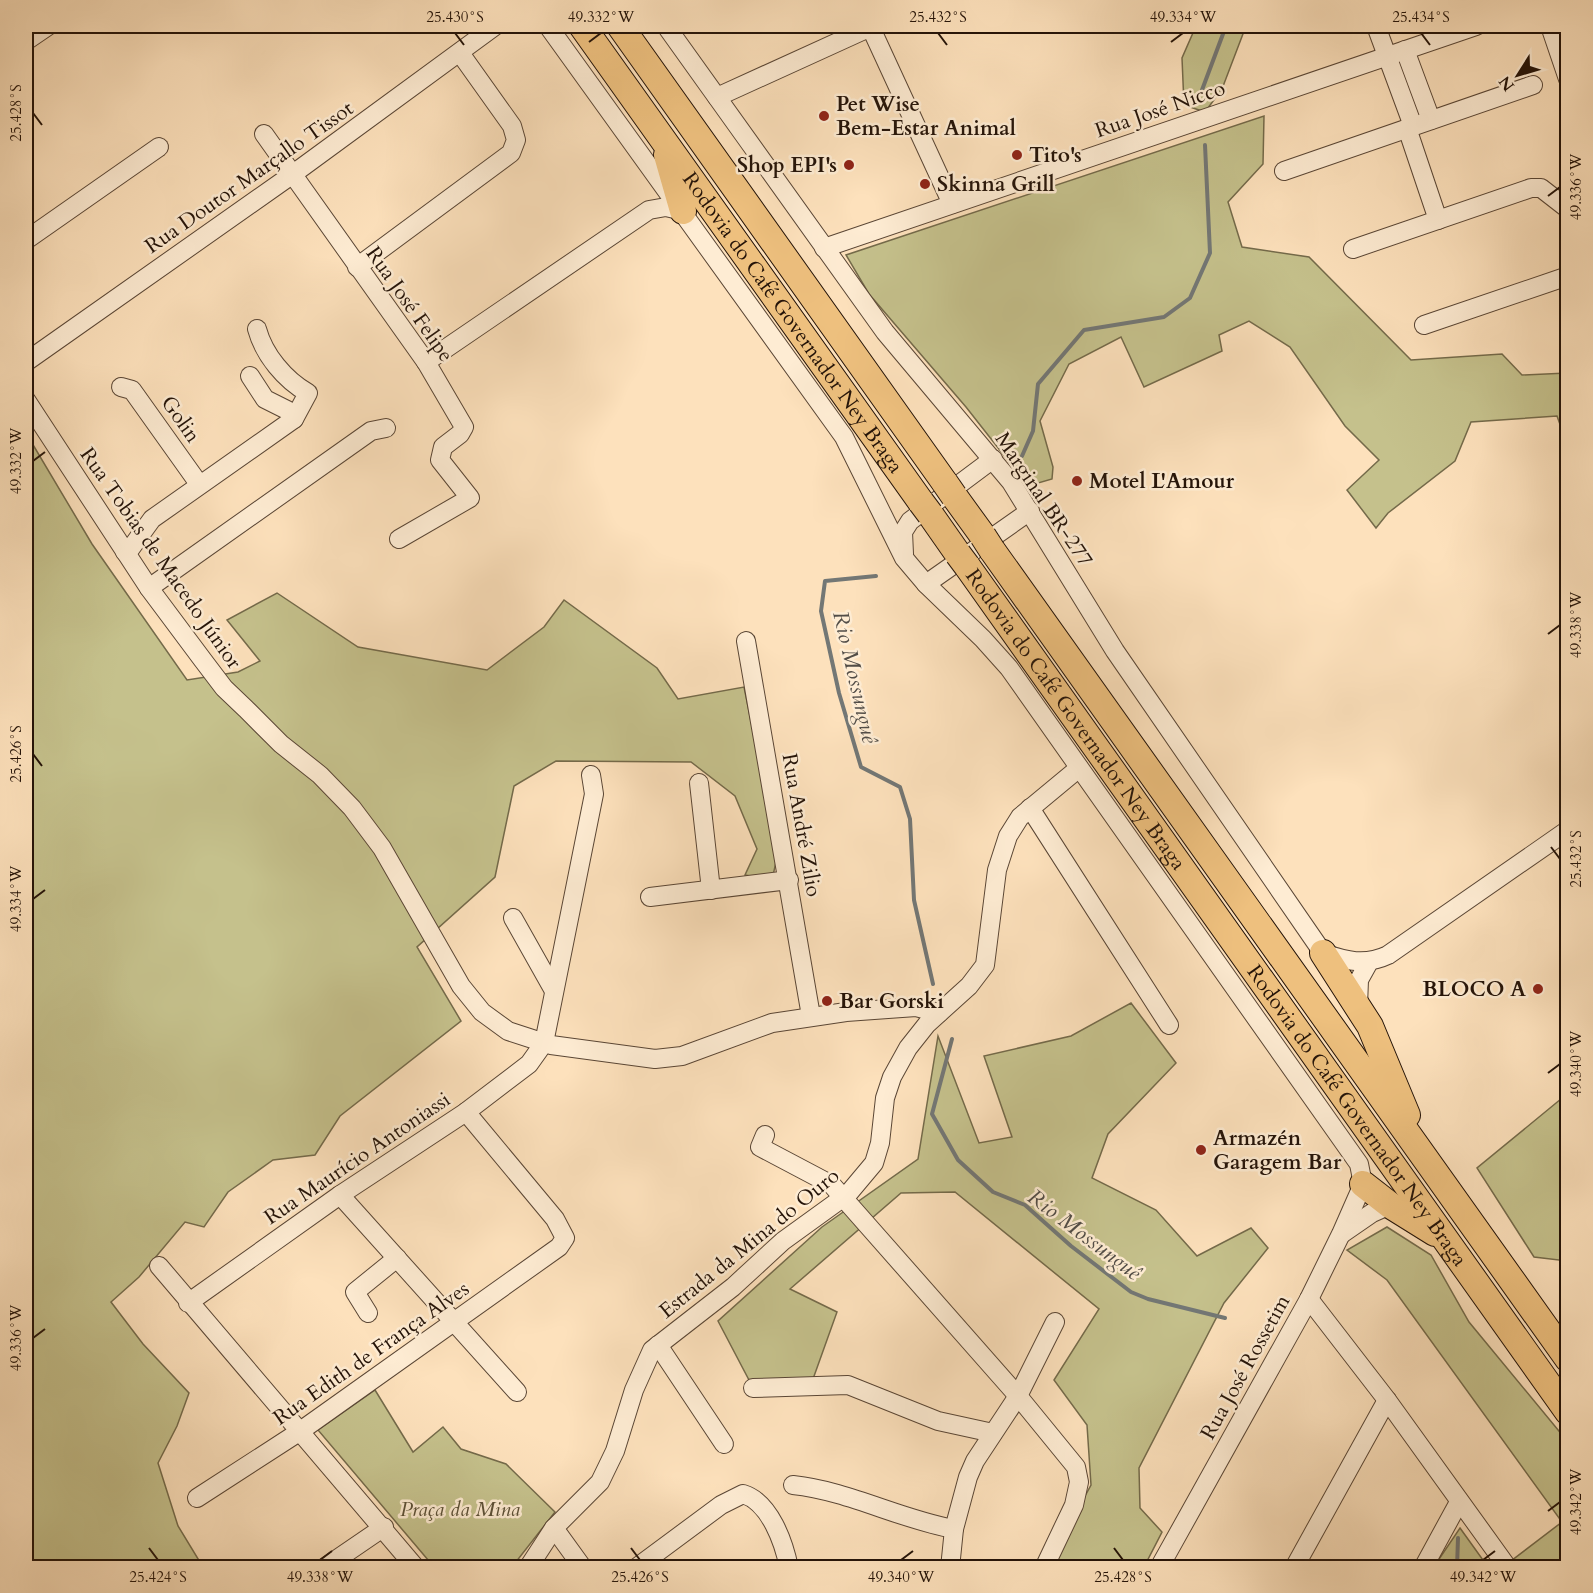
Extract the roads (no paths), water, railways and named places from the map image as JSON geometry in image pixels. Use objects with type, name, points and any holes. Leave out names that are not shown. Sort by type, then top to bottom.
[{"type":"highway","name":"Rodovia do Café Governador Ney Braga","points":[[582,26],[1568,1412]]},
{"type":"highway","name":"Rodovia do Café Governador Ney Braga","points":[[620,26],[1568,1359]]},
{"type":"highway","points":[[662,137],[683,211]]},
{"type":"highway","points":[[1323,953],[1359,1006],[1374,1035],[1424,1157]]},
{"type":"highway","points":[[1363,1184],[1390,1205],[1445,1239]]},
{"type":"street","points":[[26,41],[48,26]]},
{"type":"street","name":"Rua Doutor Marçallo Tissot","points":[[26,362],[293,174],[495,26]]},
{"type":"street","points":[[548,26],[844,437],[904,558],[926,584],[993,648],[1359,1164],[1363,1184]]},
{"type":"street","name":"Marginal BR-277","points":[[666,26],[885,332],[993,459],[1030,511],[1115,651],[1323,953]]},
{"type":"street","points":[[717,97],[871,26],[952,204]]},
{"type":"street","points":[[1376,26],[1438,220]]},
{"type":"street","name":"Rua José Nicco","points":[[824,248],[1476,26]]},
{"type":"street","points":[[1550,26],[1568,79]]},
{"type":"street","points":[[1406,50],[1431,120]]},
{"type":"street","points":[[357,267],[512,153],[516,140],[512,126],[460,53]]},
{"type":"street","points":[[1284,171],[1533,85]]},
{"type":"street","name":"Rua José Felipe","points":[[264,134],[426,362],[464,427],[460,434],[443,447],[440,460],[470,498],[399,539]]},
{"type":"street","points":[[26,240],[159,147]]},
{"type":"street","points":[[1353,249],[1536,187],[1546,191],[1568,209]]},
{"type":"street","points":[[426,362],[648,210],[666,207],[683,211]]},
{"type":"street","points":[[1424,325],[1568,276]]},
{"type":"street","points":[[125,552],[131,548],[152,519],[294,419],[308,393],[290,383],[260,340],[257,329]]},
{"type":"street","points":[[250,376],[265,399],[287,410],[294,419]]},
{"type":"street","name":"Golin","points":[[121,387],[132,390],[199,484]]},
{"type":"street","name":"Rua Tobias de Macedo Júnior","points":[[26,400],[149,588],[224,688],[281,744],[320,775],[352,808],[382,848],[460,986],[482,1012],[508,1030],[543,1042],[621,1057],[655,1059],[682,1056],[772,1023],[811,1016],[916,1007],[939,1013]]},
{"type":"street","points":[[149,588],[371,431],[386,428]]},
{"type":"street","points":[[904,558],[903,532],[910,521],[993,459]]},
{"type":"street","points":[[926,584],[1030,511]]},
{"type":"street","name":"Rua André Zilio","points":[[746,641],[811,1016]]},
{"type":"street","name":"Estrada da Mina do Ouro","points":[[528,1568],[554,1528],[600,1482],[615,1451],[634,1390],[652,1350],[733,1287],[783,1241],[843,1198],[874,1163],[880,1143],[885,1098],[892,1077],[908,1048],[939,1013],[969,986],[985,965],[997,870],[1008,836],[1020,817],[1079,768]]},
{"type":"street","points":[[543,1042],[594,794],[591,775]]},
{"type":"street","points":[[699,783],[711,890]]},
{"type":"street","points":[[1030,808],[1169,1025]]},
{"type":"street","points":[[1323,953],[1343,960],[1369,962],[1397,949],[1568,830]]},
{"type":"street","points":[[650,897],[789,880]]},
{"type":"street","points":[[513,918],[554,989]]},
{"type":"street","points":[[1359,1006],[1359,980],[1369,962]]},
{"type":"street","name":"Rua Maurício Antoniassi","points":[[188,1303],[340,1195],[466,1112],[529,1064],[543,1042]]},
{"type":"street","name":"Rua Edith de França Alves","points":[[197,1498],[299,1432],[559,1247],[565,1239],[555,1219],[466,1112]]},
{"type":"street","points":[[765,1134],[760,1147],[832,1185],[1018,1396],[1076,1467],[1079,1482],[1074,1506],[1062,1536],[1044,1568]]},
{"type":"street","name":"Rua José Rossetim","points":[[1159,1568],[1308,1299],[1363,1184]]},
{"type":"street","points":[[340,1195],[517,1392]]},
{"type":"street","points":[[1341,1234],[1372,1213],[1390,1205]]},
{"type":"street","points":[[368,1312],[355,1292],[397,1258]]},
{"type":"street","points":[[159,1266],[299,1432],[384,1527],[416,1568]]},
{"type":"street","points":[[1308,1299],[1387,1400],[1508,1568]]},
{"type":"street","points":[[950,1568],[954,1529],[968,1477],[993,1433],[1018,1396],[1055,1322]]},
{"type":"street","points":[[658,1345],[724,1444]]},
{"type":"street","points":[[753,1388],[848,1385],[938,1421],[993,1433]]},
{"type":"street","points":[[1294,1568],[1387,1400]]},
{"type":"street","points":[[793,1485],[820,1488],[921,1523],[954,1529]]},
{"type":"street","points":[[636,1568],[731,1499],[744,1494],[752,1496],[762,1507],[785,1548],[789,1568]]},
{"type":"street","points":[[1423,1568],[1459,1502]]},
{"type":"street","points":[[324,1568],[384,1527]]},
{"type":"street","points":[[554,1528],[583,1568]]},
{"type":"waterway","name":"Rio Mossunguê","points":[[1202,90],[1226,26]]},
{"type":"waterway","name":"Rio Mossunguê","points":[[1022,456],[1033,431],[1038,384],[1084,330],[1164,317],[1190,298],[1210,253],[1205,145]]},
{"type":"waterway","name":"Rio Mossunguê","points":[[876,576],[825,581],[821,611],[839,693],[861,767],[900,787],[910,819],[914,900],[933,984]]},
{"type":"waterway","name":"Rio Mossunguê","points":[[952,1039],[932,1114],[958,1160],[993,1192],[1025,1205],[1071,1246],[1131,1292],[1148,1299],[1225,1318]]},
{"type":"waterway","name":"Rio Mossunguê","points":[[1457,1568],[1458,1538]]},
{"type":"place","name":"Pet Wise Bem-Estar Animal","points":[[824,116]]},
{"type":"place","name":"Tito's","points":[[1017,155]]},
{"type":"place","name":"Shop EPI's","points":[[849,165]]},
{"type":"place","name":"Skinna Grill","points":[[925,184]]},
{"type":"place","name":"Motel L'Amour","points":[[1077,481]]},
{"type":"place","name":"BLOCO A","points":[[1538,989]]},
{"type":"place","name":"Bar Gorski","points":[[827,1001]]},
{"type":"place","name":"Armazén Garagem Bar","points":[[1201,1150]]},
{"type":"park label","name":"Praça da Mina","points":[[460,1509]]}]
